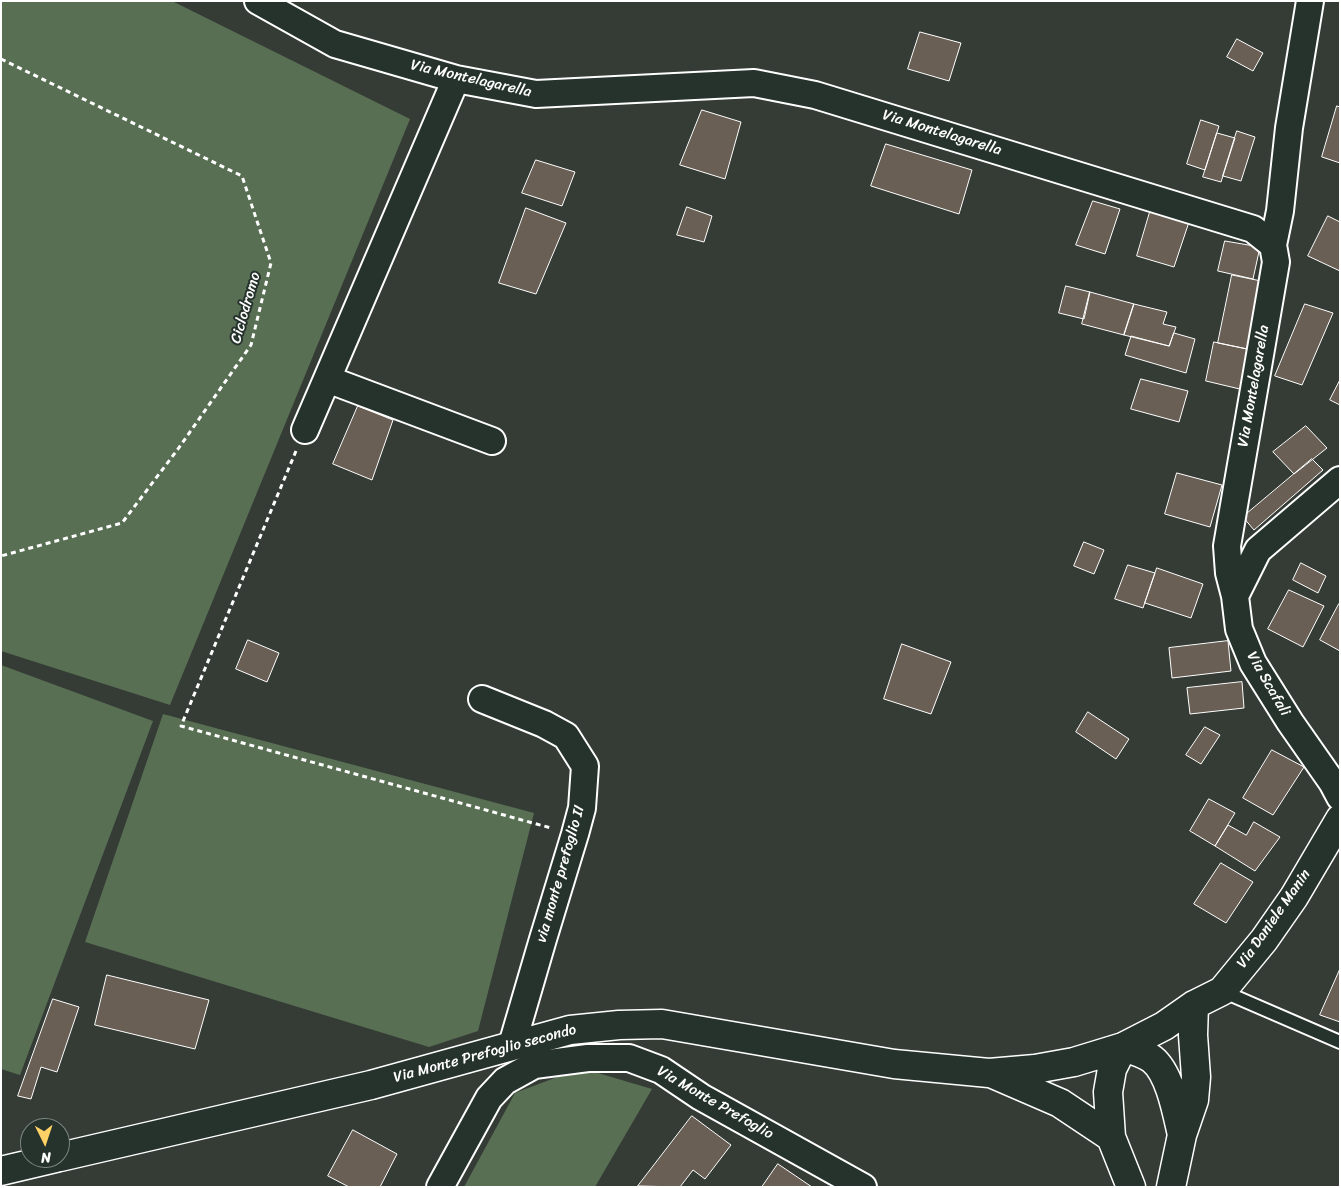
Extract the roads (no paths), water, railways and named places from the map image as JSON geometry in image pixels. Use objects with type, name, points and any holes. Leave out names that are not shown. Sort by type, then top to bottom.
[{"type":"main road","name":"Via Daniele Manin","points":[[1123,1047],[1164,1026],[1194,1005],[1222,991],[1264,940],[1294,897],[1340,820]]},
{"type":"main road","points":[[1171,1187],[1182,1135],[1194,1100],[1196,1077],[1192,1035],[1194,1005]]},
{"type":"main road","name":"Via Monte Prefoglio secondo","points":[[70,1155],[371,1085],[570,1030],[619,1025],[662,1024],[894,1064],[989,1073],[1036,1069],[1074,1062],[1123,1047]]},
{"type":"main road","points":[[1131,1187],[1111,1137],[1108,1092],[1112,1070],[1123,1047],[1151,1058],[1161,1068],[1173,1099],[1182,1135]]},
{"type":"main road","points":[[989,1073],[1060,1103],[1111,1137]]},
{"type":"main road","points":[[1,1171],[20,1167]]},
{"type":"street","name":"Via Montelagarella","points":[[258,1],[335,44],[456,79],[536,94],[754,83],[815,95],[1252,229],[1273,245],[1276,262],[1227,546],[1229,573],[1235,596]]},
{"type":"street","points":[[1273,245],[1280,211],[1289,128],[1310,1]]},
{"type":"street","points":[[305,430],[456,79]]},
{"type":"street","points":[[327,379],[492,441]]},
{"type":"street","points":[[1235,596],[1258,550],[1340,480]]},
{"type":"street","name":"Via Scafali","points":[[1235,596],[1239,630],[1253,664],[1290,722],[1332,782],[1340,797]]},
{"type":"street","name":"via monte prefoglio II","points":[[482,699],[544,724],[566,736],[585,766],[582,808],[512,1045]]},
{"type":"street","name":"Via Monte Prefoglio","points":[[440,1187],[489,1098],[505,1081],[534,1066],[588,1058],[629,1058],[661,1070],[701,1097],[863,1187]]},
{"type":"lane","points":[[1222,991],[1340,1042]]}]
